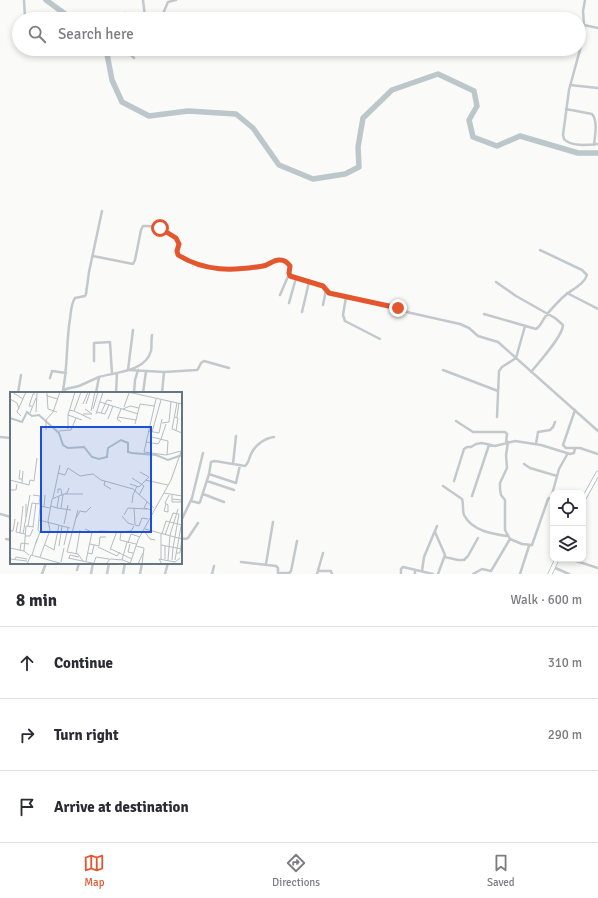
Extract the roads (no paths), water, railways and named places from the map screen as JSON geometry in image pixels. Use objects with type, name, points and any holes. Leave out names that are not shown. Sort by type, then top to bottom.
[{"type":"main road","points":[[586,495],[598,473]]},
{"type":"main road","points":[[550,574],[556,562]]},
{"type":"street","points":[[24,0],[25,12]]},
{"type":"street","points":[[143,0],[144,12]]},
{"type":"street","points":[[164,12],[168,3],[176,0]]},
{"type":"street","points":[[583,12],[584,0]]},
{"type":"street","points":[[586,25],[598,28]]},
{"type":"street","points":[[578,56],[570,85],[566,109],[564,139],[571,143],[598,144]]},
{"type":"street","points":[[570,85],[598,88]]},
{"type":"street","points":[[566,109],[592,114],[596,125],[594,144]]},
{"type":"street","points":[[102,212],[86,294],[85,296],[76,297],[74,299],[70,318],[66,373],[63,390],[79,386],[99,377],[128,370],[145,361],[151,349],[152,335]]},
{"type":"street","points":[[93,256],[133,264],[143,226],[162,229],[176,238],[179,244],[177,251],[178,255],[202,265],[220,270],[233,270],[261,266],[276,260],[290,264],[289,274],[280,295]]},
{"type":"street","points":[[484,314],[534,329],[538,328],[548,314],[567,293],[584,281],[587,274],[582,270],[540,250]]},
{"type":"street","points":[[289,274],[296,278],[323,286],[329,293],[382,304],[408,312],[460,324],[469,328],[478,336],[501,344],[598,431]]},
{"type":"street","points":[[289,303],[296,278]]},
{"type":"street","points":[[302,312],[309,282]]},
{"type":"street","points":[[496,282],[516,296],[562,323],[563,328],[553,345],[531,372]]},
{"type":"street","points":[[323,305],[326,290]]},
{"type":"street","points":[[567,293],[598,309]]},
{"type":"street","points":[[346,297],[344,315],[345,320],[380,339]]},
{"type":"street","points":[[497,417],[499,371],[502,367],[516,358],[525,326]]},
{"type":"street","points":[[128,370],[132,330]]},
{"type":"street","points":[[94,361],[94,343],[110,342],[112,374]]},
{"type":"street","points":[[128,370],[164,372],[198,369],[204,361],[229,368]]},
{"type":"street","points":[[134,392],[138,370]]},
{"type":"street","points":[[443,370],[498,392]]},
{"type":"street","points":[[50,378],[52,371],[66,373]]},
{"type":"street","points":[[144,392],[146,371]]},
{"type":"street","points":[[162,392],[164,372]]},
{"type":"street","points":[[116,392],[117,373]]},
{"type":"street","points":[[18,392],[21,375]]},
{"type":"street","points":[[96,392],[99,377]]},
{"type":"street","points":[[574,409],[563,445],[566,448],[585,449],[598,454]]},
{"type":"street","points":[[456,421],[473,432],[504,432],[507,434],[507,468],[500,486],[501,495],[505,500],[505,530],[510,539],[529,546]]},
{"type":"street","points":[[536,444],[538,432],[550,430],[555,422]]},
{"type":"street","points":[[234,464],[236,436]]},
{"type":"street","points":[[0,437],[10,438]]},
{"type":"street","points":[[191,501],[200,503],[209,474],[210,463],[212,461],[246,465],[252,452],[266,438],[274,437]]},
{"type":"street","points":[[454,481],[465,448],[479,444],[496,446],[515,441],[536,444],[568,453],[573,453],[575,448]]},
{"type":"street","points":[[472,496],[489,445]]},
{"type":"street","points":[[182,519],[191,501],[203,453]]},
{"type":"street","points":[[554,490],[560,466],[568,453]]},
{"type":"street","points":[[524,464],[528,467],[557,476]]},
{"type":"street","points":[[209,474],[236,483],[240,465]]},
{"type":"street","points":[[207,481],[234,490]]},
{"type":"street","points":[[443,486],[462,500],[464,515],[472,524],[489,533],[507,536]]},
{"type":"street","points":[[203,494],[224,502]]},
{"type":"street","points":[[520,574],[529,546],[533,543],[547,501],[550,498]]},
{"type":"street","points":[[0,514],[10,517]]},
{"type":"street","points":[[266,564],[273,522]]},
{"type":"street","points":[[182,538],[188,538],[198,523]]},
{"type":"street","points":[[422,571],[424,557],[437,526]]},
{"type":"street","points":[[435,532],[445,557],[438,574]]},
{"type":"street","points":[[445,557],[464,560],[468,556],[478,538]]},
{"type":"street","points":[[6,539],[10,540]]},
{"type":"street","points":[[473,574],[482,569],[491,570],[510,539]]},
{"type":"street","points":[[241,562],[266,564],[277,567],[278,574],[291,573],[297,541]]},
{"type":"street","points":[[323,553],[317,572],[331,571],[332,574]]},
{"type":"street","points":[[579,562],[598,568]]},
{"type":"street","points":[[42,574],[46,564]]},
{"type":"street","points":[[77,570],[79,564]]},
{"type":"street","points":[[91,574],[93,564]]},
{"type":"street","points":[[107,574],[109,564]]},
{"type":"street","points":[[122,574],[125,564]]},
{"type":"street","points":[[140,574],[142,564]]},
{"type":"street","points":[[165,574],[168,564]]},
{"type":"street","points":[[212,574],[214,566]]},
{"type":"street","points":[[401,574],[401,569],[403,567],[433,574]]},
{"type":"street","points":[[553,567],[569,574]]},
{"type":"waterway","points":[[46,0],[62,12]]},
{"type":"waterway","points":[[107,56],[112,80],[122,102],[149,116],[188,111],[236,114],[253,128],[279,165],[313,179],[345,174],[359,167],[358,147],[363,118],[392,90],[438,74],[474,91],[477,106],[469,120],[473,137],[497,146],[520,136],[578,153],[598,153]]}]
